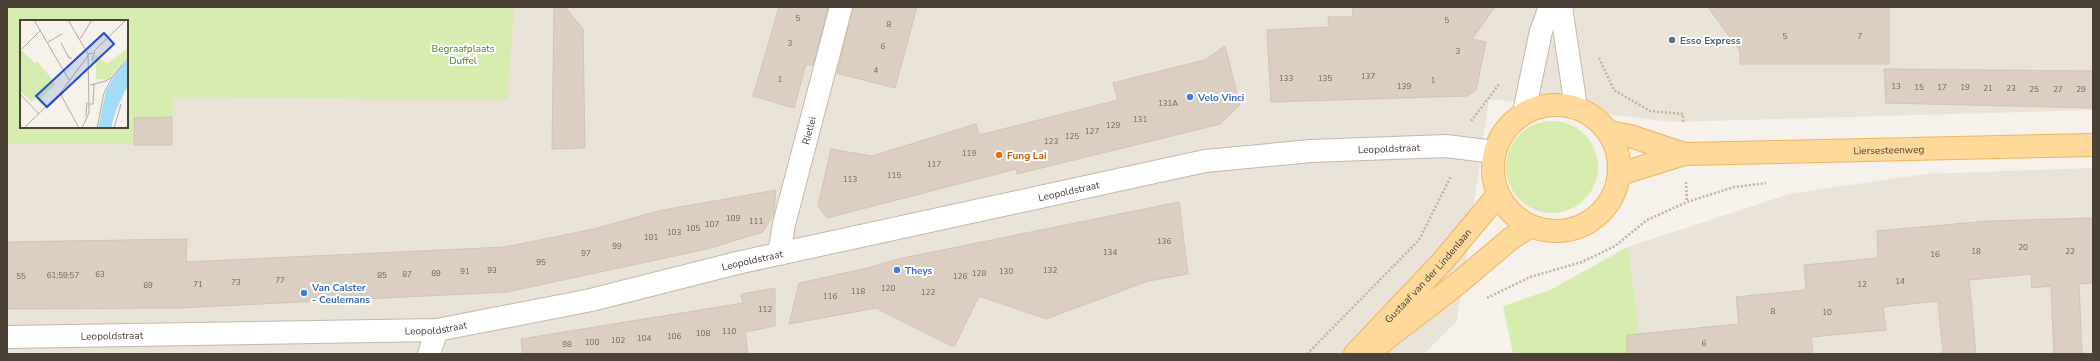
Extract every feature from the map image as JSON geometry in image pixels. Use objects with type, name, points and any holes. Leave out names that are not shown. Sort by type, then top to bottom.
[{"type":"main road","points":[[1549,104],[1576,107],[1594,117],[1609,132],[1618,152],[1620,174],[1615,193],[1604,211],[1588,223],[1570,230],[1549,232],[1530,226],[1511,214],[1498,195],[1492,174],[1494,152],[1505,129],[1524,112],[1549,104]]},
{"type":"main road","name":"Liersesteenweg","points":[[1609,132],[1630,136],[1684,154]]},
{"type":"main road","name":"Liersesteenweg","points":[[1620,174],[1684,154],[2093,145]]},
{"type":"main road","name":"Gustaaf van der Lindenlaan","points":[[1355,354],[1442,262],[1498,195]]},
{"type":"main road","name":"Gustaaf van der Lindenlaan","points":[[1366,354],[1461,281],[1509,240],[1530,226]]},
{"type":"street","name":"Rietlei","points":[[779,254],[784,224],[841,7]]},
{"type":"street","points":[[1524,112],[1541,31],[1550,7]]},
{"type":"street","points":[[1562,7],[1576,107]]},
{"type":"street","name":"Leopoldstraat","points":[[7,337],[437,330],[591,300],[779,254],[1205,161],[1311,151],[1446,146],[1494,152]]},
{"type":"street","points":[[429,354],[437,330]]},
{"type":"path","points":[[1307,354],[1419,240],[1458,161],[1472,118],[1501,82]]},
{"type":"path","points":[[1481,301],[1530,277],[1582,262],[1615,246],[1647,220],[1687,202]]},
{"type":"shaded area","points":[[7,7],[2093,7],[2093,110],[1671,122],[1489,99],[1457,321],[1424,354],[7,354]]},
{"type":"shaded area","points":[[2093,168],[2093,354],[1642,354],[1628,247],[1789,194],[1925,174]]},
{"type":"green space","name":"Begraafplaats Duffel","points":[[7,7],[514,7],[507,100],[173,97],[172,145],[7,143]]},
{"type":"green space","points":[[1552,121],[1569,125],[1584,135],[1594,150],[1598,167],[1594,184],[1584,199],[1569,209],[1552,213],[1535,209],[1520,199],[1510,184],[1506,167],[1510,150],[1520,135],[1535,125]]},
{"type":"green space","points":[[1628,247],[1642,354],[1513,354],[1503,306],[1550,290]]},
{"type":"building","points":[[554,7],[565,7],[583,29],[585,148],[552,149]]},
{"type":"building","points":[[779,7],[828,7],[813,66],[806,64],[794,108],[753,96]]},
{"type":"building","points":[[853,7],[917,7],[895,88],[837,73]]},
{"type":"building","points":[[1353,7],[1495,7],[1472,39],[1486,42],[1476,90],[1467,96],[1271,102],[1267,30],[1329,27],[1328,17],[1352,17]]},
{"type":"building","points":[[1708,7],[1889,7],[1889,64],[1740,64],[1740,51]]},
{"type":"building","points":[[1225,46],[1240,105],[1220,124],[1017,174],[1016,169],[827,218],[818,206],[831,149],[872,156],[976,124],[979,135],[1118,100],[1113,83],[1205,60]]},
{"type":"building","points":[[1884,69],[2093,71],[2093,108],[1886,103]]},
{"type":"building","points":[[172,117],[172,145],[134,145],[134,118]]},
{"type":"building","points":[[776,190],[774,213],[763,232],[707,249],[507,292],[179,308],[7,309],[7,242],[187,239],[186,262],[505,247],[594,229],[658,211]]},
{"type":"building","points":[[1179,202],[1188,274],[1148,281],[1046,319],[979,296],[954,347],[876,308],[789,324],[799,283],[868,268],[898,259]]},
{"type":"building","points":[[2093,218],[2093,283],[2079,284],[2082,354],[2054,354],[2051,286],[2032,288],[2031,274],[1969,280],[1976,354],[1943,354],[1938,301],[1883,307],[1886,330],[1811,337],[1813,354],[1627,354],[1627,335],[1739,324],[1736,297],[1806,290],[1804,265],[1878,258],[1877,231],[1988,221]]},
{"type":"building","points":[[775,288],[775,326],[745,332],[748,354],[523,354],[521,339],[743,303],[741,294]]},
{"type":"place","name":"Esso Express","points":[[1672,40]]},
{"type":"place","name":"Velo Vinci","points":[[1190,97]]},
{"type":"place","name":"Fung Lai","points":[[999,155]]},
{"type":"place","name":"Theys","points":[[897,270]]},
{"type":"place","name":"Van Calster - Ceulemans","points":[[304,293]]}]
